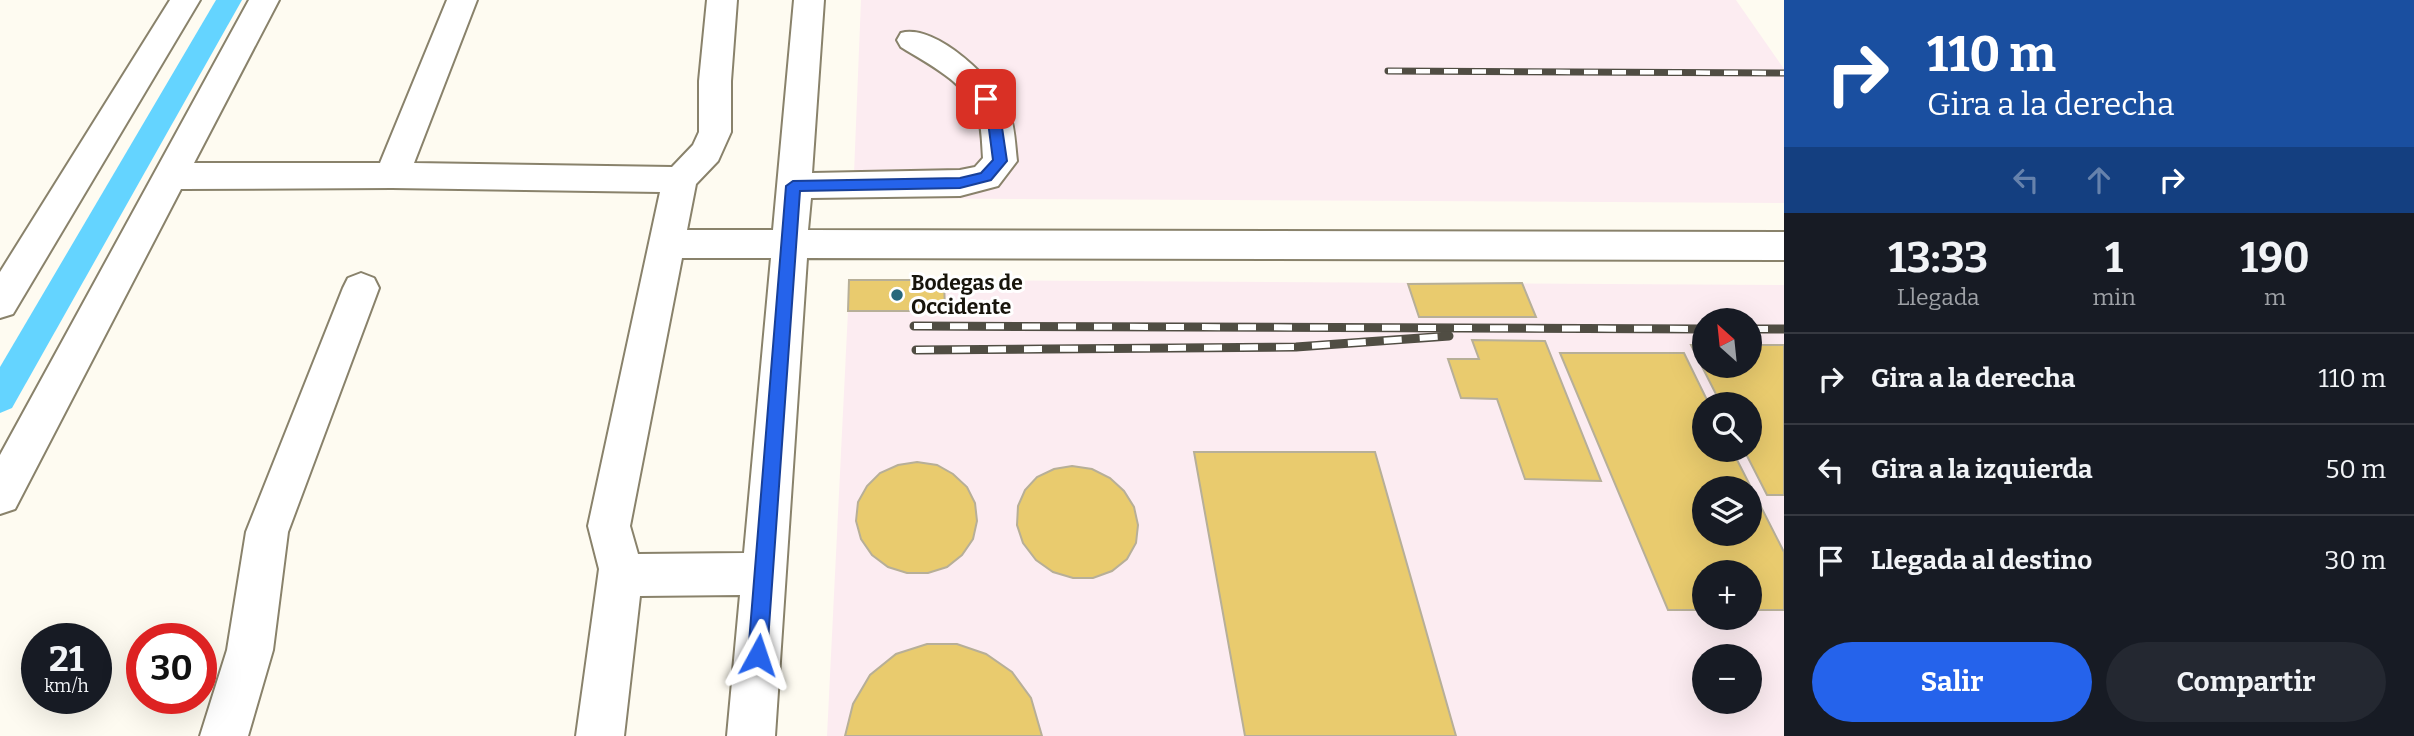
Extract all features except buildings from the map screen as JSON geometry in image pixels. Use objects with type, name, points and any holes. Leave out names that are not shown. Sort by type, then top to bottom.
[{"type":"street","points":[[0,303],[185,0]]},
{"type":"street","points":[[0,495],[264,0]]},
{"type":"street","points":[[392,174],[462,0]]},
{"type":"street","points":[[600,736],[621,569],[609,526],[680,180],[706,152],[715,132],[715,81],[722,0]]},
{"type":"street","points":[[751,736],[809,0]]},
{"type":"street","points":[[793,186],[960,183],[986,177],[1000,161],[994,114],[986,99],[974,84],[947,62],[912,40]]},
{"type":"street","points":[[171,176],[392,174],[680,180]]},
{"type":"street","points":[[667,244],[1784,246]]},
{"type":"street","points":[[224,736],[250,650],[267,532],[361,288]]},
{"type":"street","points":[[621,569],[635,575],[765,574]]},
{"type":"shaded area","points":[[861,0],[1736,0],[1784,69],[1784,203],[853,198]]},
{"type":"shaded area","points":[[944,280],[1784,285],[1784,736],[827,736],[848,311],[945,311]]},
{"type":"waterway","points":[[0,398],[229,0]]},
{"type":"railway","points":[[1388,71],[1784,73]]},
{"type":"railway","points":[[914,326],[1692,329]]},
{"type":"railway","points":[[1762,329],[1784,329]]},
{"type":"railway","points":[[916,350],[1296,347],[1449,336]]},
{"type":"place","name":"Bodegas de Occidente","points":[[897,295]]},
{"type":"route","points":[[758,655],[793,186],[960,183],[986,177],[1000,161],[994,114],[986,99]]}]
